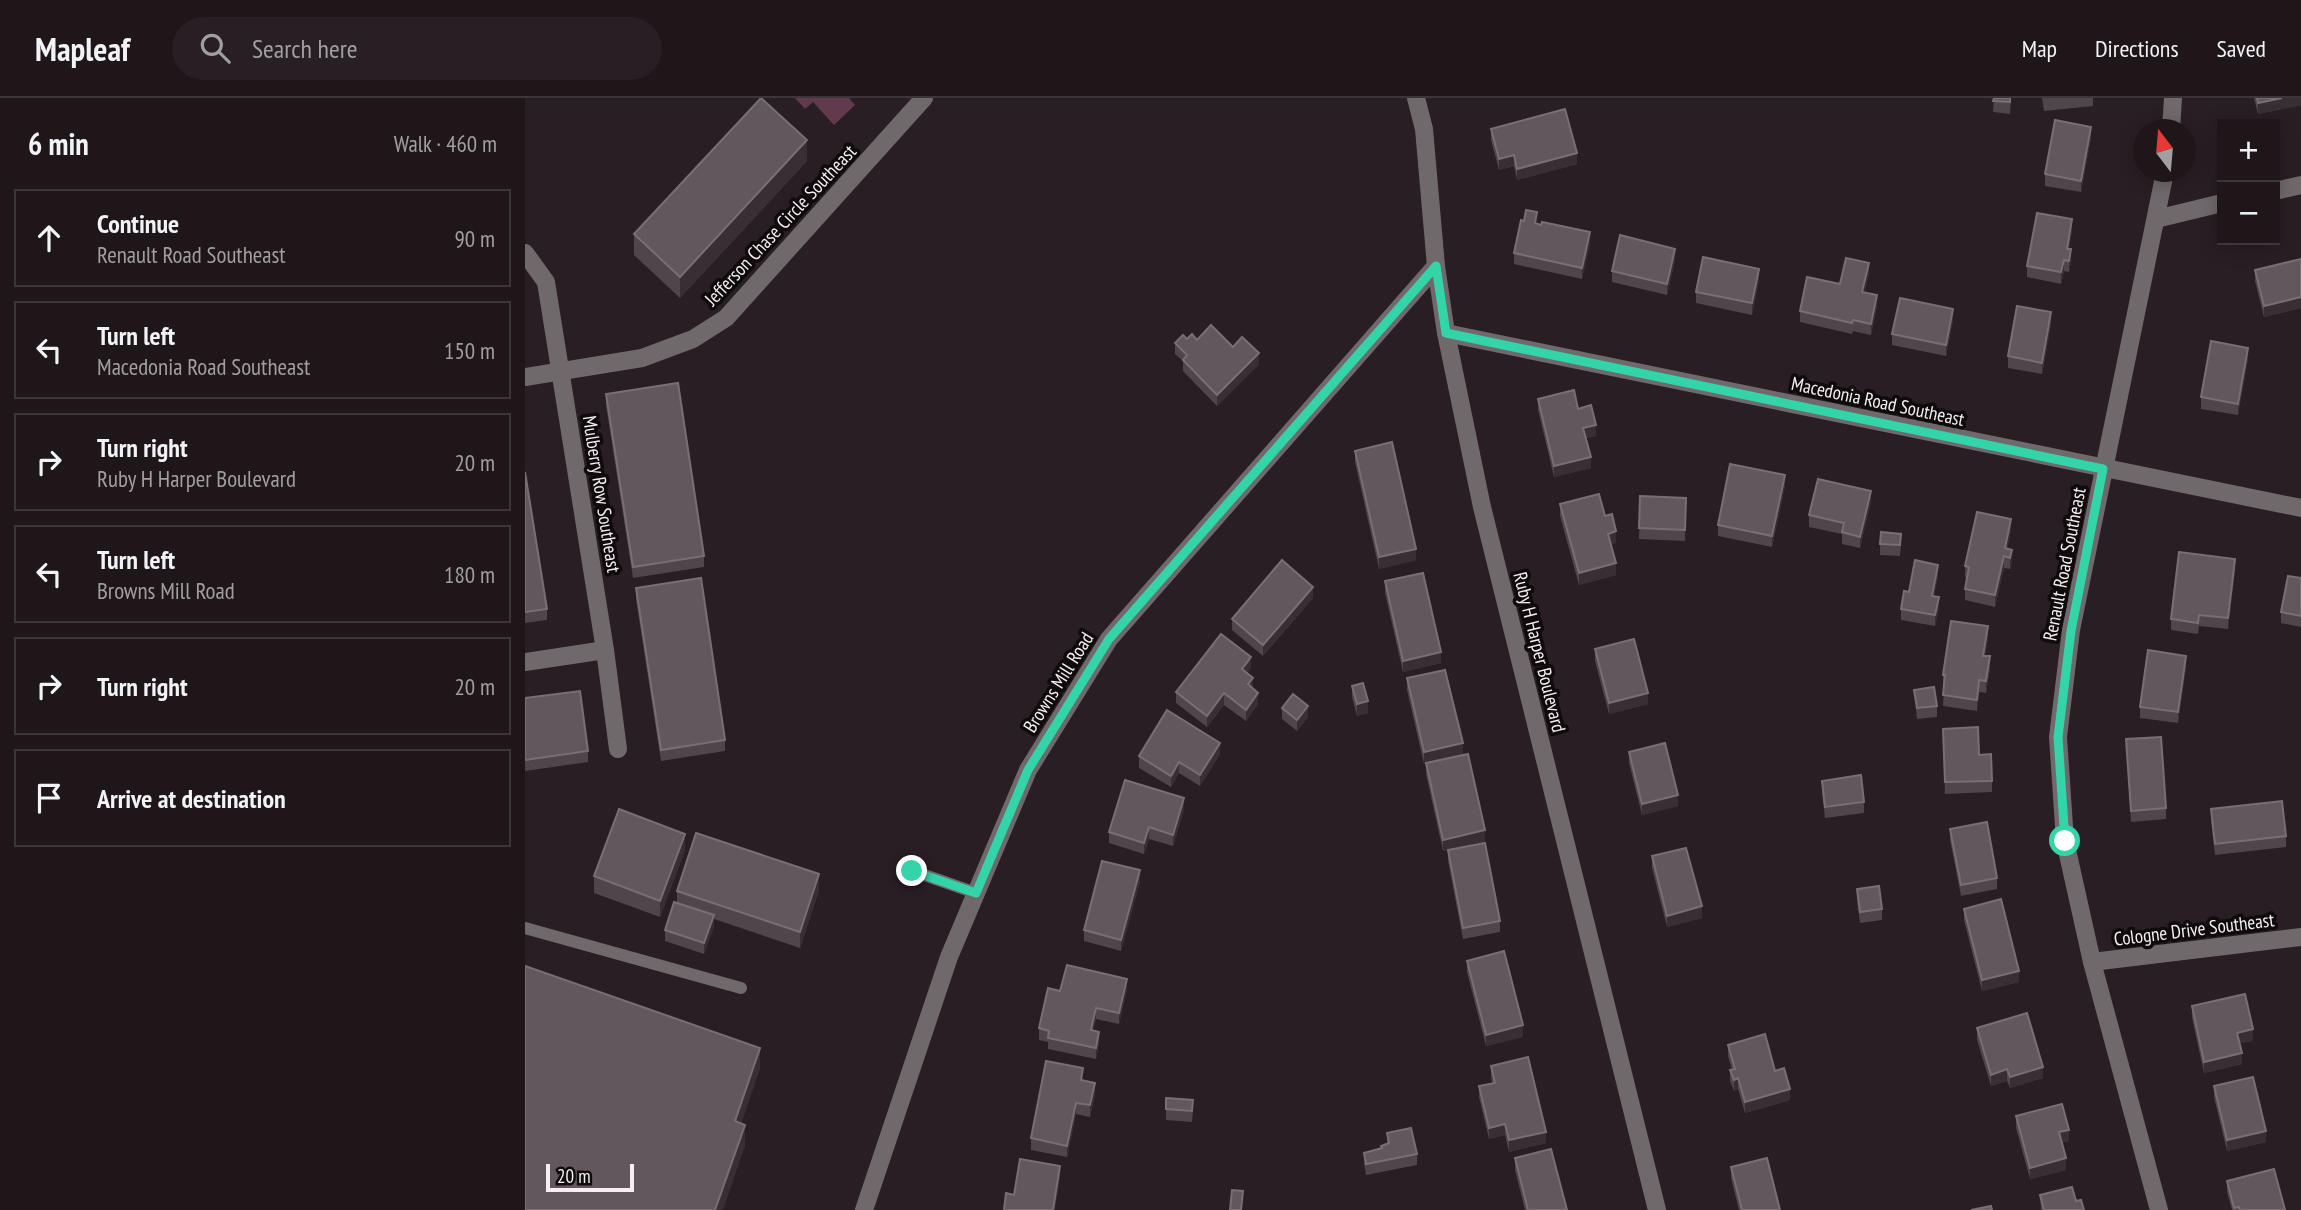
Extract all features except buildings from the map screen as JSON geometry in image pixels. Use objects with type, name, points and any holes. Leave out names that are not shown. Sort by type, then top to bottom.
[{"type":"street","name":"Jefferson Chase Circle Southeast","points":[[525,377],[642,358],[693,339],[726,318],[923,98]]},
{"type":"street","name":"Ruby H Harper Boulevard","points":[[1416,98],[1424,129],[1436,266],[1446,333],[1482,507],[1657,1210]]},
{"type":"street","points":[[2172,119],[2173,98]]},
{"type":"street","name":"Renault Road Southeast","points":[[2159,1210],[2092,962],[2065,841],[2058,737],[2071,631],[2163,182]]},
{"type":"street","points":[[2280,190],[2301,185]]},
{"type":"street","points":[[2156,219],[2217,204]]},
{"type":"street","name":"Mulberry Row Southeast","points":[[525,253],[546,282],[605,650],[618,749]]},
{"type":"street","name":"Browns Mill Road","points":[[864,1210],[949,957],[1028,770],[1109,639],[1436,266]]},
{"type":"street","name":"Macedonia Road Southeast","points":[[1446,333],[2301,508]]},
{"type":"street","points":[[525,662],[605,650]]},
{"type":"street","name":"Cologne Drive Southeast","points":[[2092,962],[2301,937]]},
{"type":"lane","points":[[912,871],[976,893]]},
{"type":"lane","points":[[525,928],[741,988]]},
{"type":"shaded area","points":[[795,98],[849,98],[855,105],[834,125],[813,102],[805,109]]},
{"type":"route","points":[[912,871],[976,893],[1028,770],[1109,639],[1436,266],[1446,333],[2103,469],[2071,631],[2058,737],[2065,841]]}]
